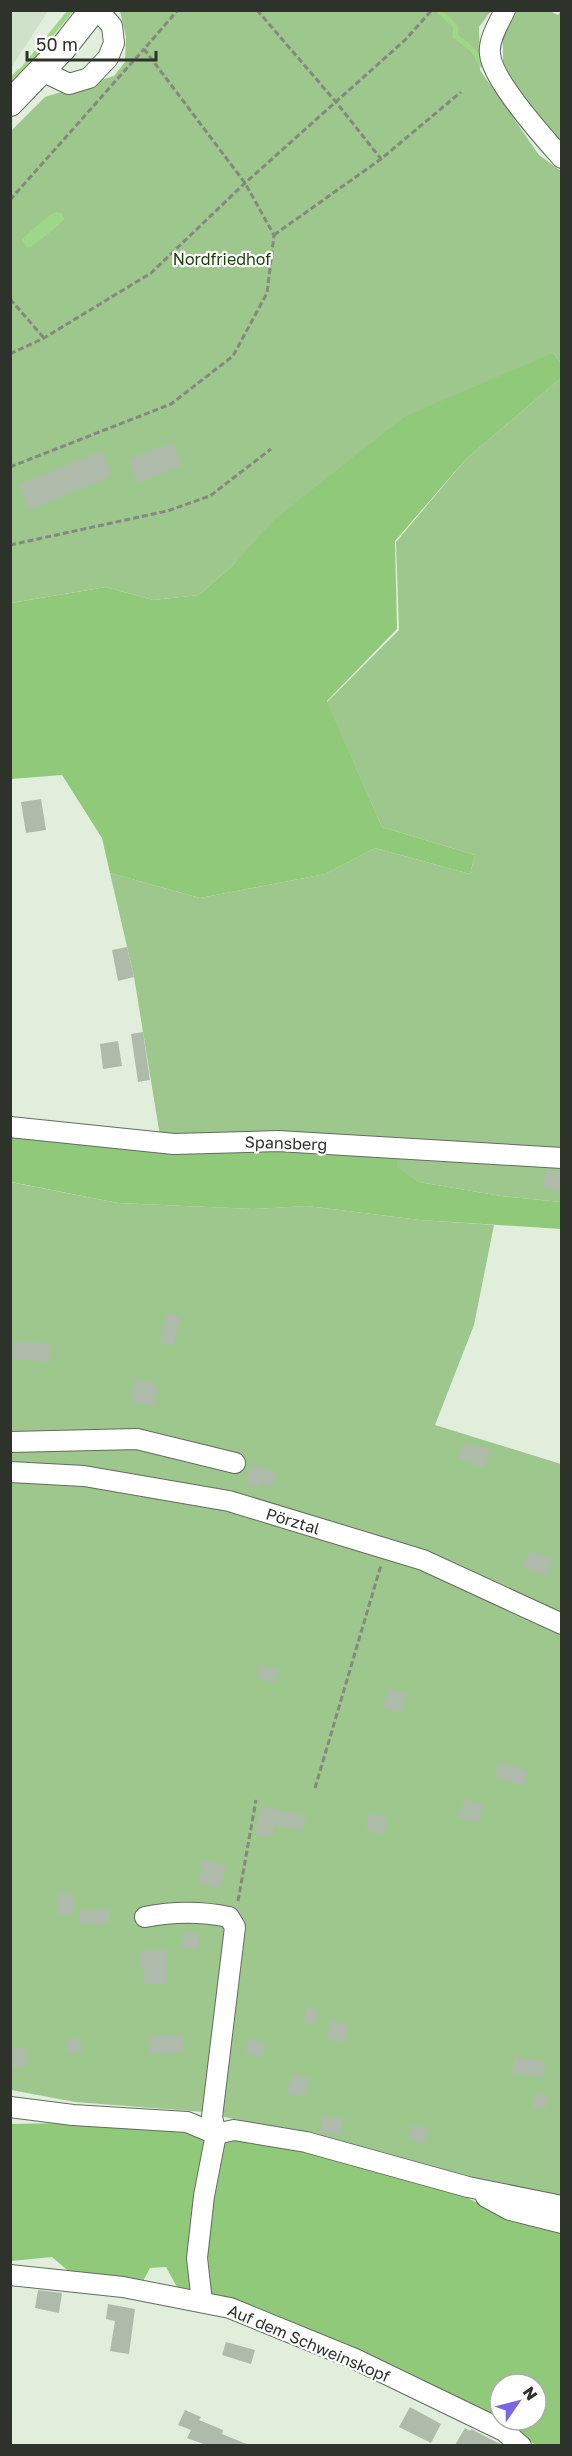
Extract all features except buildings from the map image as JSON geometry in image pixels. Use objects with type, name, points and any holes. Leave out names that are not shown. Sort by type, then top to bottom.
[{"type":"main road","points":[[10,103],[96,10]]},
{"type":"street","points":[[42,71],[69,84],[89,78],[108,58],[114,43],[112,26],[96,10]]},
{"type":"street","points":[[505,10],[495,32],[490,54],[498,74],[529,119],[561,158]]},
{"type":"street","name":"Spansberg","points":[[10,1127],[174,1144],[278,1141],[561,1158]]},
{"type":"street","points":[[10,1442],[137,1439],[235,1463]]},
{"type":"street","name":"Pörztal","points":[[10,1472],[84,1476],[229,1501],[423,1560],[561,1624]]},
{"type":"street","points":[[145,1917],[171,1912],[196,1912],[229,1917],[235,1927],[212,2117],[216,2134],[204,2196],[197,2258],[202,2302]]},
{"type":"street","points":[[10,2107],[73,2115],[188,2122],[216,2134],[234,2130],[306,2142],[468,2187],[561,2206]]},
{"type":"street","points":[[468,2187],[510,2210],[561,2223]]},
{"type":"street","name":"Auf dem Schweinskopf","points":[[10,2275],[123,2287],[230,2308],[355,2359],[504,2431],[521,2445]]},
{"type":"path","points":[[10,200],[178,10]]},
{"type":"path","points":[[257,10],[336,102],[381,159]]},
{"type":"path","points":[[10,354],[44,338],[151,273],[245,183],[405,40],[432,10]]},
{"type":"path","points":[[10,467],[171,404],[233,356],[267,293],[274,235],[245,183],[144,49]]},
{"type":"path","points":[[274,235],[381,159],[460,92]]},
{"type":"path","points":[[10,299],[44,338]]},
{"type":"path","points":[[10,545],[167,512],[210,496],[271,449]]},
{"type":"path","points":[[315,1788],[386,1549]]},
{"type":"path","points":[[235,1927],[255,1800]]},
{"type":"shaded area","points":[[10,11],[48,11],[11,68]]},
{"type":"shaded area","points":[[56,212],[62,213],[64,219],[61,223],[27,248],[22,240],[43,220]]},
{"type":"shaded area","points":[[553,353],[561,363],[561,378],[466,459],[395,541],[397,629],[327,701],[382,827],[475,855],[470,874],[375,848],[325,874],[200,898],[110,873],[102,838],[62,775],[11,779],[11,603],[106,587],[153,600],[199,595],[234,564],[276,518],[404,417]]},
{"type":"shaded area","points":[[10,1132],[398,1154],[397,1167],[419,1182],[501,1196],[561,1202],[561,1229],[420,1220],[307,1206],[253,1209],[118,1203],[11,1182]]},
{"type":"shaded area","points":[[67,2123],[188,2128],[302,2146],[434,2182],[482,2205],[561,2232],[561,2445],[536,2445],[515,2432],[548,2432],[548,2372],[488,2372],[488,2418],[178,2289],[166,2267],[150,2268],[142,2283],[72,2274],[52,2257],[11,2261],[10,2124]]},
{"type":"green space","name":"Nordfriedhof","points":[[120,11],[491,11],[479,27],[480,70],[539,155],[561,171],[561,363],[553,353],[234,564],[199,595],[153,600],[106,587],[11,603],[11,131],[45,97],[114,76],[125,62],[126,37]]},
{"type":"green space","points":[[514,11],[550,11],[558,15],[561,11],[561,144],[503,73],[503,38]]},
{"type":"green space","points":[[561,378],[561,1151],[160,1136],[134,977],[110,873],[200,898],[325,874],[375,848],[470,874],[475,855],[382,827],[327,702],[399,630],[396,542],[466,459]]},
{"type":"green space","points":[[398,1154],[561,1165],[561,1202],[501,1196],[419,1182],[396,1167]]},
{"type":"green space","points":[[10,1182],[118,1203],[253,1209],[307,1206],[420,1220],[494,1225],[474,1325],[435,1425],[561,1464],[561,2208],[473,2177],[204,2112],[75,2102],[11,2090]]},
{"type":"waterway","points":[[10,80],[23,69],[71,10]]},
{"type":"waterway","points":[[438,10],[456,27],[455,36],[473,50],[482,65]]}]
